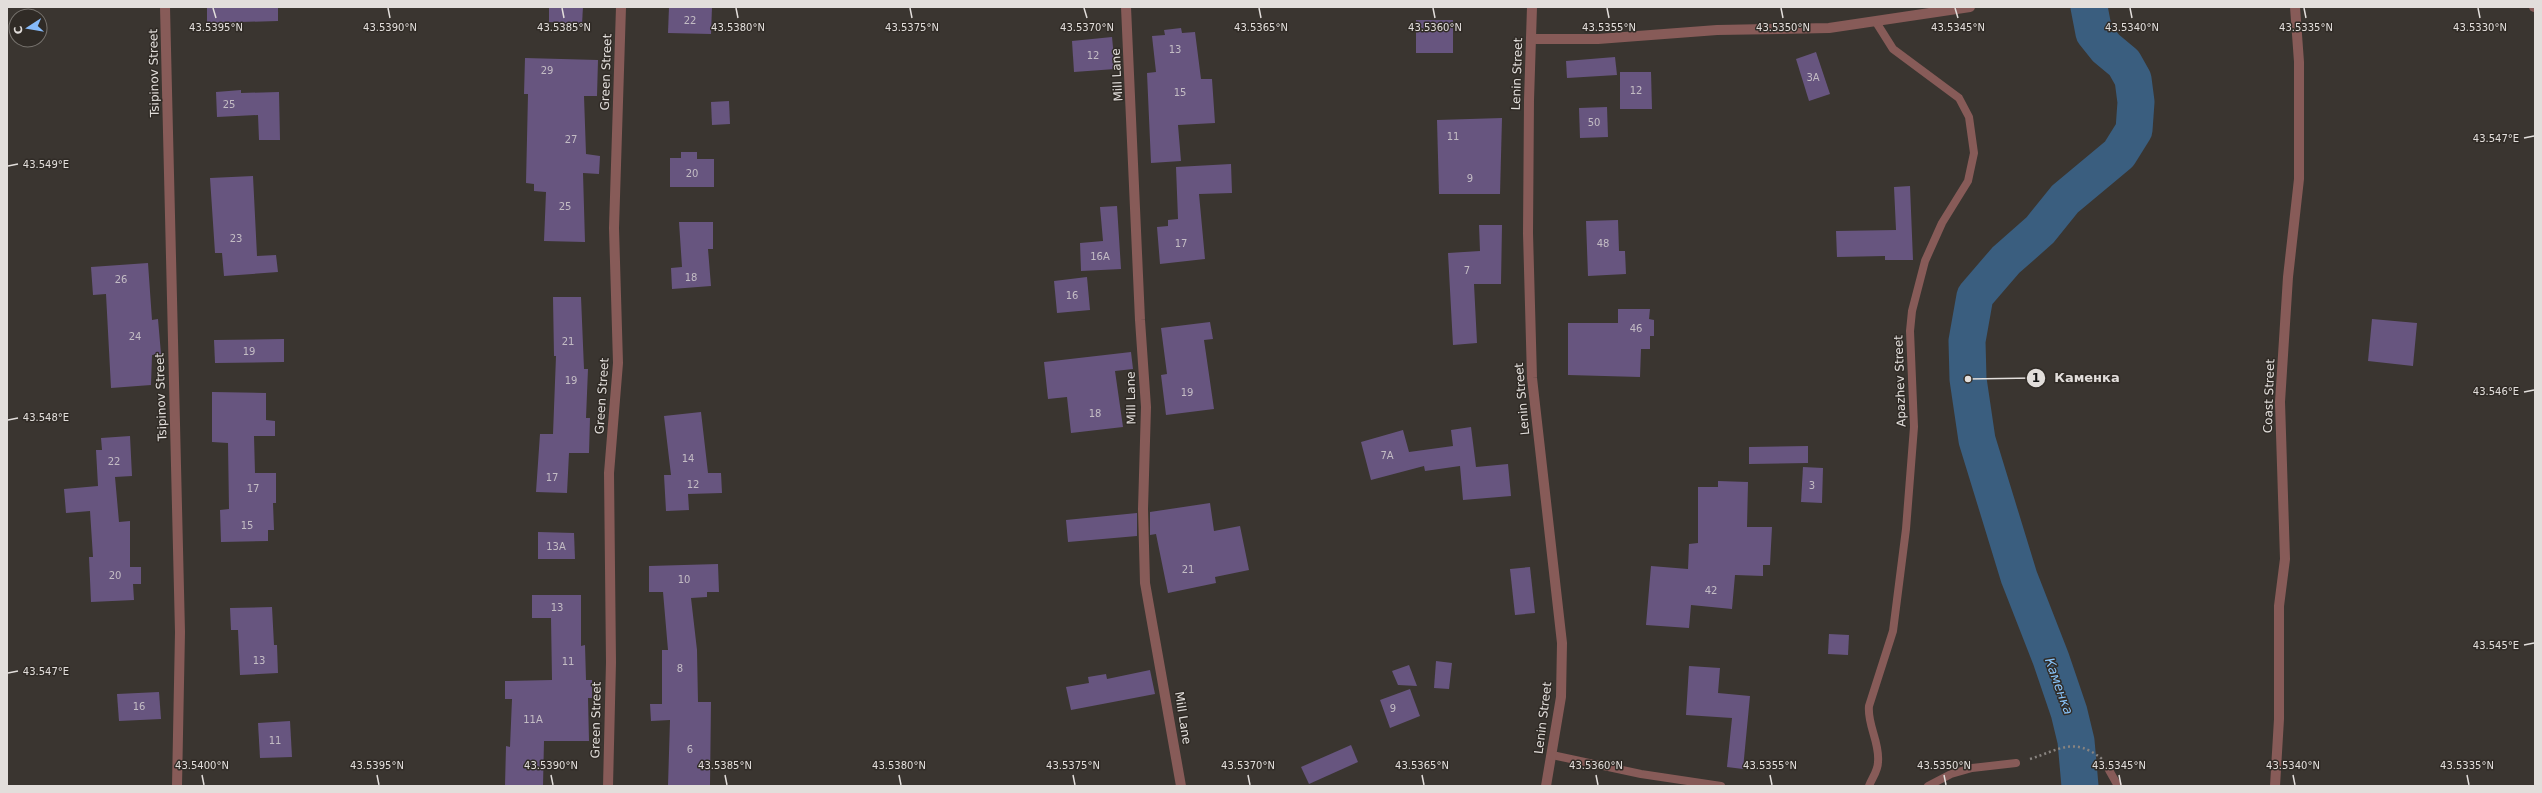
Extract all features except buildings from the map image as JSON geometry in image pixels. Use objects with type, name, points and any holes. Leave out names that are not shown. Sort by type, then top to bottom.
[{"type":"street","name":"Tsipinov Street","points":[[165,7],[180,616],[177,786]]},
{"type":"street","name":"Green Street","points":[[608,786],[611,662],[609,472],[618,363],[614,228],[621,7]]},
{"type":"street","name":"Mill Lane","points":[[1126,7],[1140,320],[1146,408],[1143,509],[1145,583],[1181,786]]},
{"type":"street","name":"Lenin Street","points":[[1532,7],[1528,233],[1532,385],[1562,643],[1561,697],[1546,786]]},
{"type":"street","points":[[1531,39],[1598,39],[1717,30],[1813,29],[1876,22],[1967,7]]},
{"type":"street","name":"Coast Street","points":[[2275,786],[2279,719],[2279,606],[2285,559],[2280,402],[2288,277],[2299,179],[2299,62],[2295,7]]},
{"type":"lane","name":"Apazhev Street","points":[[1869,786],[1878,763],[1876,742],[1868,715],[1869,706],[1893,631],[1906,529],[1914,427],[1910,331],[1912,311],[1925,261],[1942,223],[1968,181],[1974,153],[1969,117],[1959,98],[1893,49],[1876,22]]},
{"type":"lane","points":[[1552,755],[1641,774],[1721,786]]},
{"type":"lane","points":[[1928,786],[1951,774],[1972,768],[2016,763]]},
{"type":"lane","points":[[2109,770],[2118,786]]},
{"type":"path","points":[[2016,763],[2066,746],[2077,745],[2093,751],[2103,759],[2109,770]]},
{"type":"waterway","name":"Каменка","points":[[2080,786],[2076,741],[2069,712],[2051,659],[2019,577],[1977,440],[1968,379],[1967,341],[1975,296],[2006,260],[2040,230],[2065,199],[2119,154],[2134,130],[2136,102],[2133,79],[2124,63],[2106,48],[2094,33],[2089,7]]},
{"type":"place","name":"Каменка","points":[[1968,379]]}]
